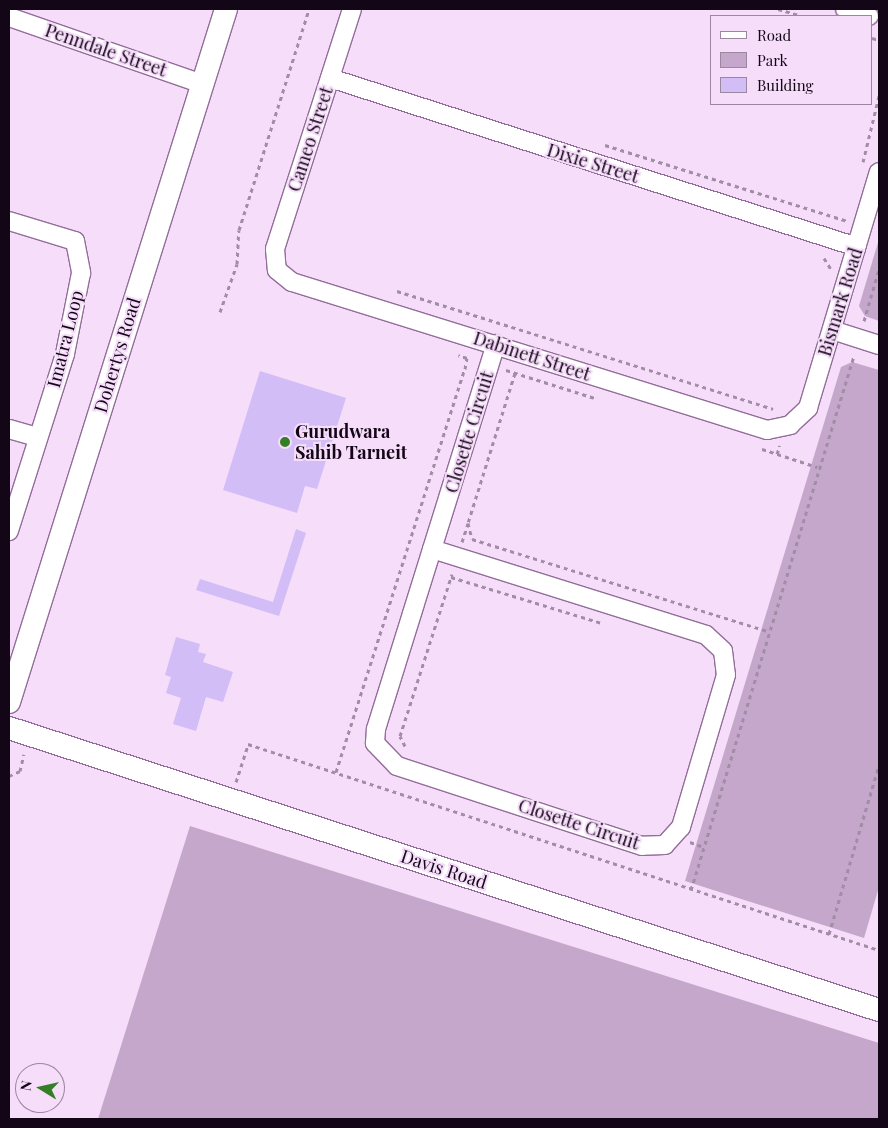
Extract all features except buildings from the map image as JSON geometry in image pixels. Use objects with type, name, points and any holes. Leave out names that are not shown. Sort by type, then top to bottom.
[{"type":"street","name":"Dohertys Road","points":[[9,702],[226,9]]},
{"type":"street","name":"Cameo Street","points":[[277,270],[275,249],[352,9]]},
{"type":"street","points":[[845,9],[864,15]]},
{"type":"street","name":"Penndale Street","points":[[9,17],[202,84]]},
{"type":"street","name":"Dixie Street","points":[[330,78],[856,247]]},
{"type":"street","name":"Bismark Road","points":[[788,426],[808,408],[879,172]]},
{"type":"street","name":"Imatra Loop","points":[[9,221],[75,241],[81,273],[66,354],[37,437],[9,531]]},
{"type":"street","name":"Dabinett Street","points":[[277,270],[292,282],[767,430],[788,426]]},
{"type":"street","points":[[832,330],[879,345]]},
{"type":"street","name":"Closette Circuit","points":[[432,549],[706,635],[723,651],[726,675],[681,827],[665,845],[642,846],[406,769],[378,751],[376,729],[432,549],[496,344]]},
{"type":"street","points":[[9,429],[37,437]]},
{"type":"street","name":"Davis Road","points":[[9,728],[879,1010]]},
{"type":"path","points":[[220,312],[237,264],[240,230],[309,9]]},
{"type":"path","points":[[778,9],[799,15]]},
{"type":"path","points":[[596,142],[848,222]]},
{"type":"path","points":[[817,255],[826,258],[832,271],[829,281]]},
{"type":"path","points":[[692,890],[768,631],[879,269]]},
{"type":"path","points":[[397,291],[778,411]]},
{"type":"path","points":[[336,772],[465,369],[467,358],[448,352]]},
{"type":"path","points":[[415,752],[406,748],[400,736],[515,373]]},
{"type":"path","points":[[777,454],[788,426]]},
{"type":"path","points":[[468,523],[472,539],[768,631]]},
{"type":"path","points":[[451,577],[612,627]]},
{"type":"path","points":[[226,779],[235,782],[248,744],[879,950]]},
{"type":"path","points":[[829,934],[879,765]]},
{"type":"green space","points":[[879,239],[879,321],[865,316],[859,306]]},
{"type":"green space","points":[[852,362],[879,370],[879,887],[864,938],[685,881],[841,367]]},
{"type":"green space","points":[[190,826],[879,1043],[879,1119],[98,1119]]},
{"type":"place","name":"Gurudwara Sahib Tarneit","points":[[285,442]]}]
